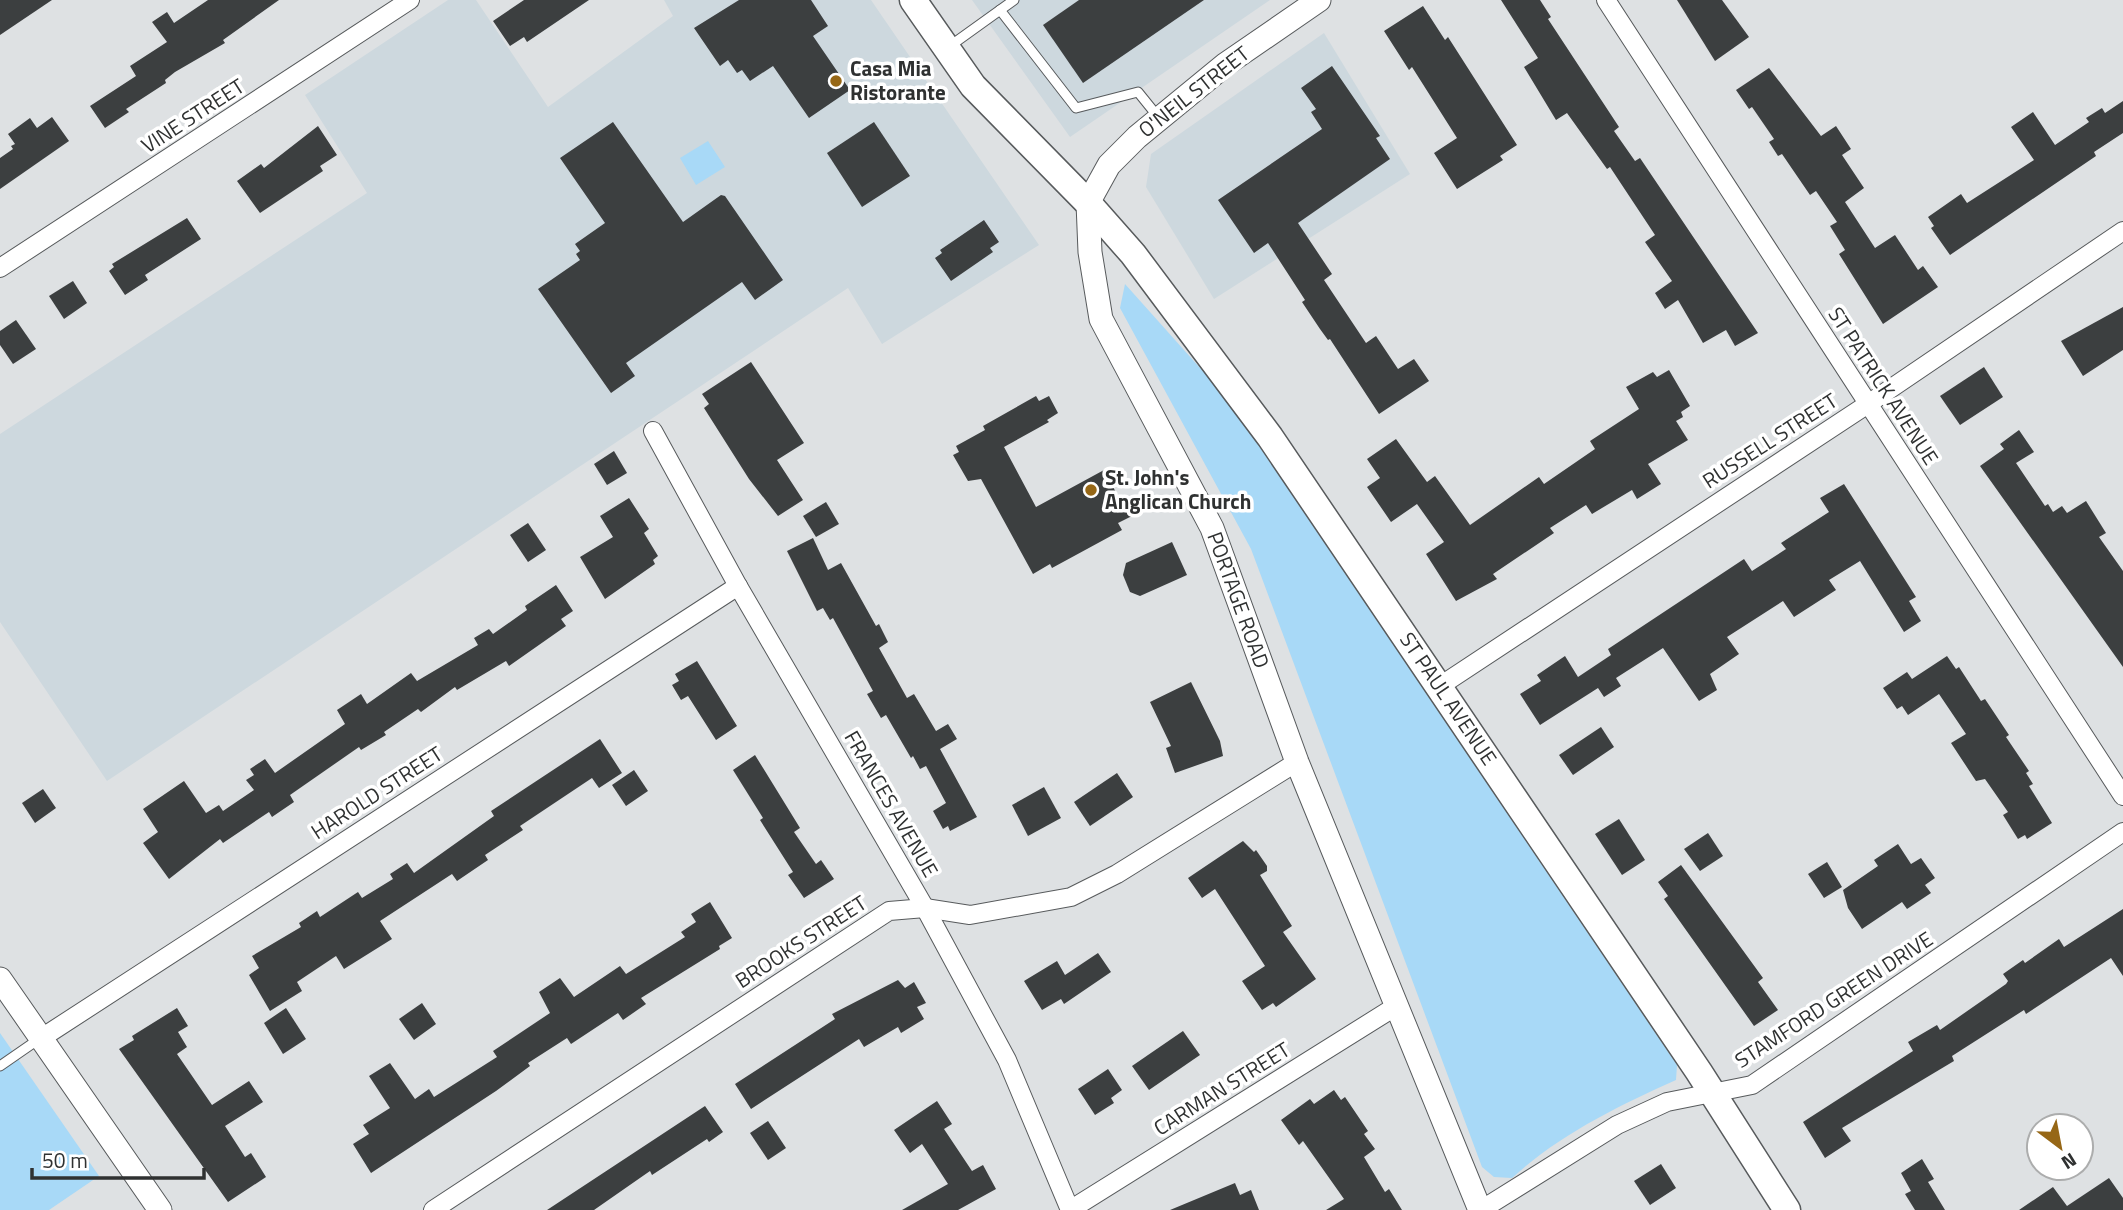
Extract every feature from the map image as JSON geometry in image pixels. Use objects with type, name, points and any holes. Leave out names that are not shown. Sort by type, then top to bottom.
[{"type":"main road","points":[[914,0],[973,86],[1088,203]]},
{"type":"main road","name":"ST PAUL AVENUE","points":[[1088,203],[1177,310],[1262,426],[1714,1095],[1787,1210]]},
{"type":"street","name":"VINE STREET","points":[[0,268],[410,0]]},
{"type":"street","name":"O'NEIL STREET","points":[[1088,203],[1109,165],[1159,119],[1226,64],[1319,0]]},
{"type":"street","name":"ST PATRICK AVENUE","points":[[1606,0],[2123,796]]},
{"type":"street","name":"PORTAGE ROAD","points":[[1088,203],[1090,252],[1101,319],[1212,528],[1297,762],[1481,1210]]},
{"type":"street","name":"RUSSELL STREET","points":[[1440,686],[1868,404],[2123,231]]},
{"type":"street","name":"FRANCES AVENUE","points":[[653,431],[738,586],[925,908],[1007,1060],[1070,1210]]},
{"type":"street","name":"HAROLD STREET","points":[[40,1039],[738,586]]},
{"type":"street","name":"BROOKS STREET","points":[[433,1210],[889,912],[925,908],[970,915],[1071,897],[1117,874],[1297,762]]},
{"type":"street","name":"STAMFORD GREEN DRIVE","points":[[1481,1210],[1617,1125],[1667,1102],[1714,1095],[1752,1085],[2123,832]]},
{"type":"street","points":[[0,979],[160,1210]]},
{"type":"street","name":"CARMAN STREET","points":[[1070,1210],[1398,1005]]},
{"type":"lane","points":[[947,48],[1014,0]]},
{"type":"lane","points":[[1000,10],[1076,108],[1138,92],[1159,119]]},
{"type":"lane","points":[[0,1066],[40,1039]]},
{"type":"shaded area","points":[[448,0],[476,0],[548,107],[673,16],[664,0],[871,0],[1039,245],[882,344],[848,288],[107,781],[0,622],[0,434],[367,193],[305,95]]},
{"type":"shaded area","points":[[972,0],[1270,0],[1070,137]]},
{"type":"shaded area","points":[[1324,33],[1410,174],[1214,299],[1146,187],[1151,154]]},
{"type":"shaded area","points":[[708,141],[725,167],[696,185],[680,158]]},
{"type":"shaded area","points":[[1125,284],[1226,397],[1677,1065],[1676,1080],[1569,1135],[1512,1178],[1494,1177],[1482,1167],[1251,549],[1120,308]]},
{"type":"shaded area","points":[[0,1033],[99,1176],[49,1210],[0,1210]]},
{"type":"building","points":[[0,0],[52,0],[0,35]]},
{"type":"building","points":[[208,0],[279,0],[223,40],[225,43],[175,72],[165,80],[166,83],[126,109],[129,112],[105,128],[90,106],[136,76],[130,66],[167,42],[152,22],[167,12],[174,23]]},
{"type":"building","points":[[524,0],[589,0],[527,42],[524,37],[510,46],[493,21]]},
{"type":"building","points":[[739,0],[811,0],[828,26],[813,36],[850,90],[809,118],[773,66],[750,81],[742,70],[737,73],[728,60],[720,66],[694,28]]},
{"type":"building","points":[[1079,0],[1204,0],[1083,83],[1043,25]]},
{"type":"building","points":[[1501,0],[1540,0],[1551,17],[1548,19],[1619,127],[1614,131],[1635,161],[1640,158],[1758,333],[1735,346],[1726,330],[1703,343],[1678,300],[1665,309],[1655,293],[1672,281],[1645,242],[1655,235],[1610,167],[1607,169],[1567,113],[1556,120],[1524,67],[1538,58]]},
{"type":"building","points":[[1677,0],[1722,0],[1749,37],[1715,61]]},
{"type":"building","points":[[1423,6],[1445,40],[1448,37],[1517,145],[1500,156],[1503,160],[1457,189],[1434,153],[1457,138],[1412,67],[1409,70],[1384,31]]},
{"type":"building","points":[[1332,66],[1380,136],[1376,138],[1390,159],[1298,223],[1332,274],[1324,280],[1366,343],[1376,336],[1398,369],[1414,359],[1429,381],[1379,414],[1330,339],[1328,340],[1302,302],[1305,300],[1268,243],[1254,253],[1218,200],[1322,129],[1311,112],[1316,109],[1301,88]]},
{"type":"building","points":[[1769,68],[1821,136],[1836,126],[1851,149],[1842,155],[1864,188],[1845,202],[1875,248],[1895,235],[1918,270],[1923,266],[1938,287],[1883,324],[1839,254],[1845,250],[1830,226],[1837,222],[1816,191],[1810,195],[1782,154],[1778,156],[1769,142],[1774,139],[1752,107],[1749,109],[1736,90]]},
{"type":"building","points":[[2123,101],[2123,133],[2094,152],[2096,156],[1950,255],[1931,228],[1934,226],[1928,217],[1961,194],[1967,203],[2034,160],[2011,127],[2033,112],[2055,145],[2089,122],[2086,118],[2102,108],[2105,113]]},
{"type":"building","points":[[52,117],[69,141],[0,189],[0,158],[13,149],[11,146],[15,144],[8,134],[30,118],[37,128]]},
{"type":"building","points":[[613,122],[683,222],[721,195],[725,196],[783,280],[755,300],[742,282],[626,363],[635,376],[611,393],[538,289],[580,260],[576,254],[580,251],[575,244],[605,223],[560,158]]},
{"type":"building","points":[[874,122],[910,176],[862,207],[827,153]]},
{"type":"building","points":[[318,126],[337,155],[320,166],[323,171],[260,213],[237,181],[261,164],[264,168]]},
{"type":"building","points":[[187,218],[201,239],[145,275],[148,280],[125,295],[109,271],[114,267],[112,264]]},
{"type":"building","points":[[984,220],[999,242],[990,248],[993,252],[951,281],[935,258],[942,253],[940,250]]},
{"type":"building","points":[[73,281],[87,303],[64,319],[49,296]]},
{"type":"building","points":[[2123,307],[2123,350],[2083,376],[2061,341]]},
{"type":"building","points":[[16,320],[36,349],[13,364],[0,345],[0,331]]},
{"type":"building","points":[[751,362],[804,443],[777,460],[803,500],[778,516],[749,479],[704,408],[709,404],[702,394]]},
{"type":"building","points":[[1984,367],[2003,397],[1960,425],[1940,396]]},
{"type":"building","points":[[1669,370],[1690,406],[1681,412],[1683,417],[1676,421],[1688,440],[1648,464],[1661,484],[1637,499],[1632,490],[1592,514],[1586,505],[1550,528],[1554,533],[1493,574],[1497,579],[1456,601],[1426,554],[1444,542],[1417,504],[1391,522],[1367,487],[1380,478],[1367,459],[1396,439],[1427,482],[1435,476],[1470,525],[1539,477],[1544,484],[1595,449],[1590,441],[1639,409],[1626,387],[1653,372],[1657,377]]},
{"type":"building","name":"St. John's Anglican Church","points":[[1036,396],[1039,401],[1049,396],[1058,413],[1047,420],[1049,422],[1004,447],[1036,507],[1104,470],[1120,500],[1125,498],[1134,515],[1118,523],[1122,530],[1052,568],[1050,564],[1033,574],[981,479],[968,481],[953,455],[959,452],[956,446],[985,430],[983,426]]},
{"type":"building","points":[[2019,430],[2034,452],[2016,463],[2045,506],[2048,504],[2053,512],[2062,506],[2067,513],[2086,501],[2106,533],[2099,537],[2123,571],[2123,667],[1980,466],[2004,449],[2000,444]]},
{"type":"building","points":[[614,451],[627,473],[607,485],[594,464]]},
{"type":"building","points":[[1844,484],[1916,597],[1909,601],[1921,621],[1904,632],[1860,561],[1829,580],[1836,590],[1794,617],[1783,601],[1727,637],[1739,654],[1710,674],[1717,690],[1699,701],[1663,648],[1616,678],[1621,686],[1604,697],[1598,688],[1540,725],[1520,694],[1541,681],[1537,675],[1565,656],[1578,677],[1611,655],[1608,649],[1744,559],[1752,571],[1786,549],[1781,543],[1829,512],[1820,498]]},
{"type":"building","points":[[629,498],[649,529],[644,533],[658,556],[653,560],[655,564],[605,599],[580,557],[613,537],[600,516]]},
{"type":"building","points":[[826,502],[839,524],[816,537],[803,516]]},
{"type":"building","points":[[528,523],[546,550],[528,562],[510,535]]},
{"type":"building","points":[[813,538],[828,570],[841,563],[876,626],[879,624],[888,642],[879,648],[907,698],[914,694],[936,731],[948,724],[957,739],[940,749],[977,817],[950,831],[948,826],[943,829],[933,811],[946,803],[926,766],[920,769],[886,715],[881,718],[867,694],[873,691],[833,618],[830,620],[823,608],[817,611],[787,551]]},
{"type":"building","points":[[1172,542],[1187,575],[1140,596],[1130,592],[1123,575],[1126,563]]},
{"type":"building","points":[[556,585],[573,611],[561,619],[566,626],[509,666],[506,661],[457,690],[455,687],[421,712],[418,709],[384,732],[386,735],[361,750],[359,747],[290,795],[294,802],[272,817],[269,812],[223,843],[220,839],[169,879],[143,843],[158,832],[143,809],[184,781],[206,813],[219,805],[223,811],[254,790],[246,780],[254,775],[250,769],[265,759],[275,773],[345,724],[337,710],[361,694],[367,704],[411,673],[417,681],[478,645],[474,638],[489,629],[493,634],[527,610],[525,606]]},
{"type":"building","points":[[1947,656],[1956,669],[1959,667],[1981,701],[1985,699],[2009,735],[2006,737],[2029,771],[2026,773],[2033,784],[2029,786],[2052,823],[2027,839],[2025,835],[2018,839],[2003,815],[2008,812],[1985,779],[1976,781],[1951,743],[1966,734],[1939,694],[1908,715],[1902,706],[1897,709],[1883,688],[1907,672],[1912,679]]},
{"type":"building","points":[[697,661],[737,726],[716,740],[688,696],[681,700],[672,685],[679,681],[675,674]]},
{"type":"building","points":[[1191,682],[1220,741],[1223,756],[1175,773],[1166,748],[1171,746],[1150,702]]},
{"type":"building","points":[[1601,727],[1614,747],[1573,775],[1559,755]]},
{"type":"building","points":[[600,739],[622,773],[599,788],[592,778],[520,826],[523,830],[485,855],[488,860],[457,881],[452,874],[380,921],[392,939],[344,969],[336,956],[297,982],[302,991],[270,1011],[249,975],[259,968],[252,956],[301,927],[299,923],[317,911],[320,917],[358,892],[362,898],[393,879],[390,874],[407,863],[414,873],[494,816],[491,811]]},
{"type":"building","points":[[755,755],[800,828],[794,832],[816,864],[821,860],[834,879],[804,898],[788,875],[793,872],[733,770]]},
{"type":"building","points":[[634,770],[648,791],[626,806],[612,785]]},
{"type":"building","points":[[1117,773],[1133,797],[1090,826],[1074,802]]},
{"type":"building","points":[[1044,787],[1061,818],[1028,836],[1012,805]]},
{"type":"building","points":[[43,789],[56,808],[35,823],[22,803]]},
{"type":"building","points":[[1619,819],[1645,860],[1622,875],[1595,834]]},
{"type":"building","points":[[1708,833],[1723,856],[1700,871],[1684,849]]},
{"type":"building","points":[[1243,841],[1254,852],[1256,850],[1267,866],[1267,871],[1260,875],[1292,926],[1283,932],[1316,979],[1276,1007],[1273,1003],[1262,1010],[1242,981],[1265,966],[1215,889],[1202,898],[1188,878]]},
{"type":"building","points":[[1898,844],[1911,864],[1921,858],[1935,878],[1925,885],[1931,893],[1907,909],[1902,902],[1862,929],[1848,908],[1843,890],[1878,866],[1874,860]]},
{"type":"building","points":[[1827,862],[1842,887],[1824,898],[1808,874]]},
{"type":"building","points":[[1681,865],[1763,978],[1758,982],[1778,1010],[1754,1026],[1664,899],[1668,896],[1658,882]]},
{"type":"building","points":[[710,902],[732,938],[719,946],[720,949],[641,998],[646,1004],[623,1020],[618,1013],[571,1044],[567,1038],[528,1063],[530,1066],[496,1091],[371,1173],[353,1144],[369,1134],[363,1125],[390,1108],[369,1076],[390,1063],[415,1099],[429,1089],[434,1097],[497,1057],[493,1051],[550,1013],[539,992],[560,978],[574,997],[620,966],[626,974],[685,937],[681,932],[696,922],[691,914]]},
{"type":"building","points":[[2123,909],[2123,976],[2111,958],[2026,1014],[2024,1010],[1952,1056],[1954,1061],[1842,1128],[1851,1141],[1825,1158],[1803,1122],[1913,1051],[1908,1042],[1937,1025],[1940,1030],[2006,984],[2008,981],[2003,974],[2023,960],[2025,963],[2059,939],[2064,947]]},
{"type":"building","points":[[1098,953],[1111,972],[1064,1004],[1061,999],[1042,1010],[1024,981],[1057,961],[1065,975]]},
{"type":"building","points":[[898,980],[905,988],[914,982],[926,1003],[917,1007],[924,1019],[901,1033],[898,1027],[864,1047],[859,1039],[751,1109],[735,1084],[835,1019],[832,1014]]},
{"type":"building","points":[[422,1003],[436,1024],[414,1040],[399,1019]]},
{"type":"building","points":[[177,1008],[188,1026],[178,1032],[187,1047],[177,1054],[212,1105],[249,1081],[263,1102],[225,1126],[245,1157],[251,1153],[266,1177],[228,1202],[119,1049],[134,1040],[132,1036]]},
{"type":"building","points":[[286,1008],[306,1039],[283,1054],[264,1023]]},
{"type":"building","points":[[1183,1031],[1200,1055],[1149,1090],[1132,1066]]},
{"type":"building","points":[[1108,1069],[1122,1090],[1111,1098],[1114,1103],[1095,1115],[1078,1089]]},
{"type":"building","points":[[1334,1090],[1341,1100],[1345,1097],[1368,1131],[1364,1134],[1375,1149],[1364,1157],[1385,1192],[1389,1189],[1402,1210],[1326,1210],[1344,1199],[1303,1141],[1299,1145],[1281,1120],[1310,1099],[1314,1104]]},
{"type":"building","points":[[937,1101],[952,1124],[944,1129],[972,1171],[983,1165],[996,1189],[958,1210],[902,1210],[948,1184],[922,1144],[910,1153],[894,1130]]},
{"type":"building","points":[[705,1106],[723,1132],[709,1142],[707,1139],[652,1175],[650,1171],[594,1210],[547,1210]]},
{"type":"building","points":[[768,1121],[786,1148],[768,1160],[750,1133]]},
{"type":"building","points":[[1922,1159],[1934,1179],[1928,1182],[1945,1210],[1915,1210],[1905,1194],[1911,1191],[1901,1173]]},
{"type":"building","points":[[1661,1164],[1676,1188],[1650,1205],[1634,1181]]},
{"type":"building","points":[[2109,1178],[2123,1198],[2123,1210],[2019,1210],[2053,1187],[2067,1206]]},
{"type":"building","points":[[1235,1183],[1240,1195],[1251,1190],[1259,1210],[1170,1210]]},
{"type":"place","name":"Casa Mia Ristorante","points":[[836,81]]},
{"type":"place","name":"St. John's Anglican Church","points":[[1091,490]]}]
